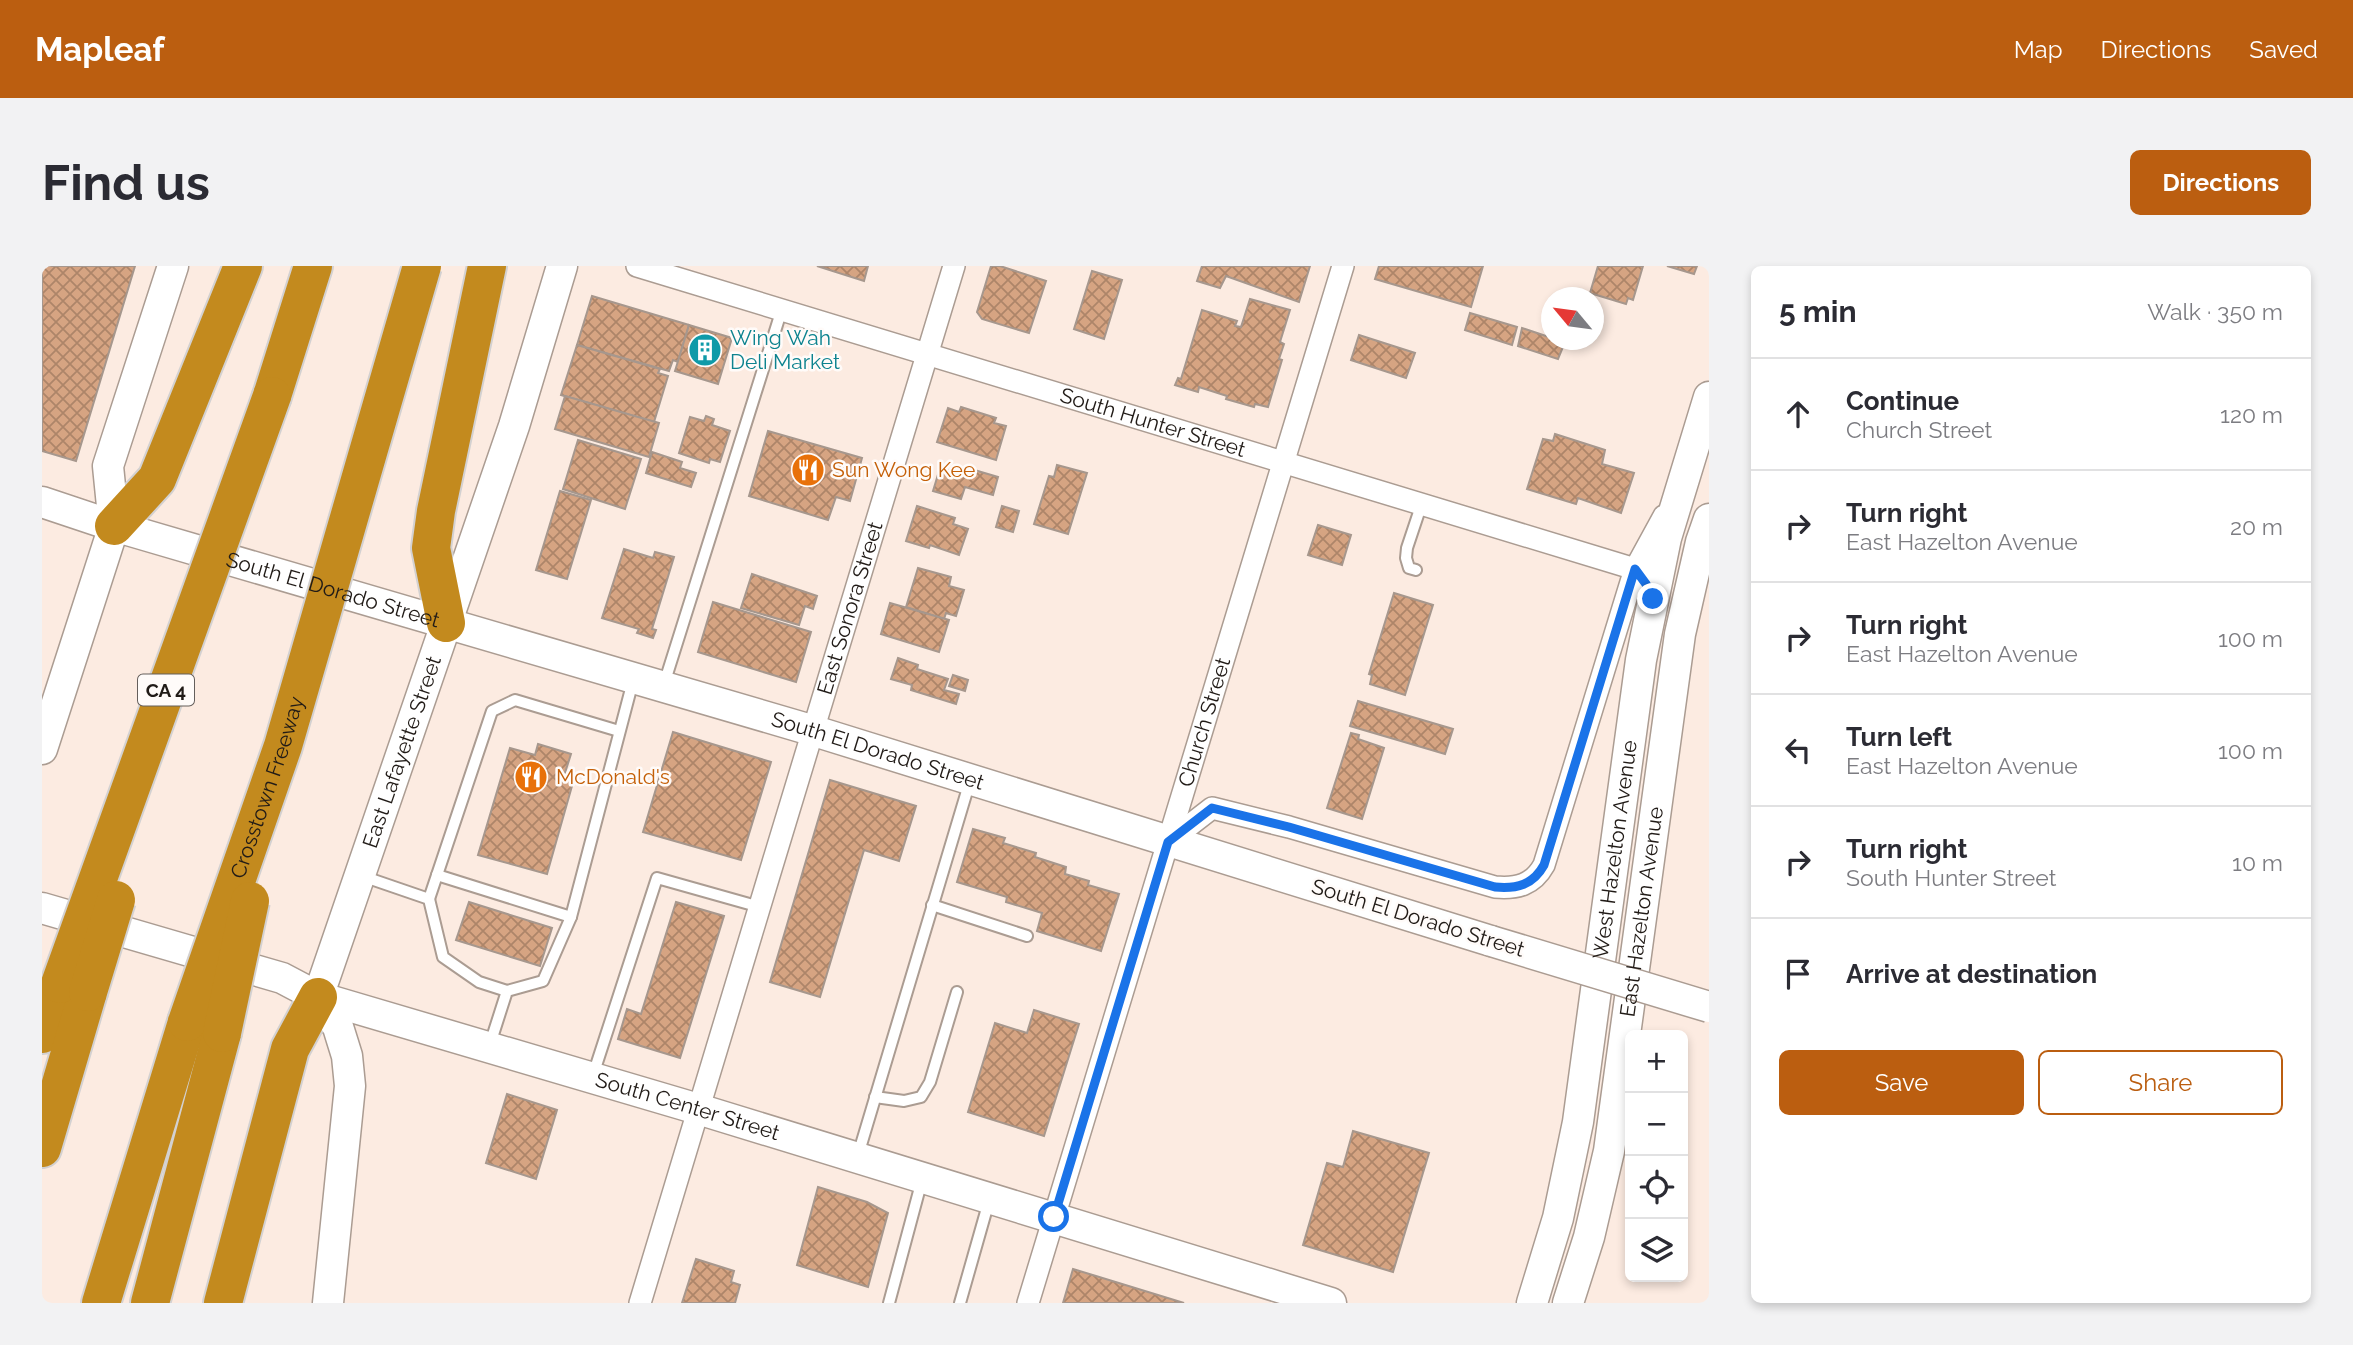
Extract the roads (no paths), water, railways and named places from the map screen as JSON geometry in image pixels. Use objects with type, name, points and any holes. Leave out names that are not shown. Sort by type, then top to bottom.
[{"type":"highway","points":[[114,526],[157,479],[243,266]]},
{"type":"highway","name":"CA 4","points":[[42,1147],[74,988],[313,266]]},
{"type":"highway","name":"Crosstown Freeway","points":[[205,1028],[283,746],[422,266]]},
{"type":"highway","points":[[446,623],[430,548],[487,266]]},
{"type":"highway","points":[[42,1034],[74,988]]},
{"type":"highway","points":[[223,1303],[290,1049],[318,998]]},
{"type":"highway","points":[[101,1303],[205,1028]]},
{"type":"highway","points":[[150,1303],[205,1028]]},
{"type":"main road","points":[[42,749],[114,526],[108,466],[173,266]]},
{"type":"main road","name":"East Lafayette Street","points":[[318,998],[514,426],[562,266]]},
{"type":"main road","name":"West Hazelton Avenue","points":[[1532,1303],[1558,1218],[1578,1122],[1637,688],[1653,599],[1666,538],[1709,397]]},
{"type":"main road","name":"South El Dorado Street","points":[[42,502],[114,526],[811,730],[1709,1007]]},
{"type":"main road","name":"East Hazelton Avenue","points":[[1569,1303],[1589,1237],[1609,1151],[1680,634],[1709,519]]},
{"type":"main road","name":"South Center Street","points":[[42,908],[282,978],[318,998],[698,1109],[1331,1303]]},
{"type":"main road","points":[[318,998],[338,1027],[347,1056],[350,1086],[328,1303]]},
{"type":"street","name":"South Hunter Street","points":[[637,266],[1635,569]]},
{"type":"street","name":"East Sonora Street","points":[[640,1303],[761,907],[811,730],[954,266]]},
{"type":"street","name":"Church Street","points":[[1028,1303],[1343,266]]},
{"type":"street","points":[[1168,842],[1212,808],[1289,827],[1495,887],[1511,889],[1537,878],[1544,865],[1635,569],[1684,481]]},
{"type":"street","points":[[1635,569],[1653,599]]},
{"type":"lane","points":[[664,687],[782,309]]},
{"type":"lane","points":[[1416,570],[1409,568],[1406,558],[1422,503]]},
{"type":"lane","points":[[619,731],[515,700],[492,712],[429,899],[443,957],[479,982],[507,991],[542,981],[571,917],[634,678]]},
{"type":"lane","points":[[857,1157],[970,780]]},
{"type":"lane","points":[[360,875],[429,899]]},
{"type":"lane","points":[[437,875],[571,917]]},
{"type":"lane","points":[[592,1078],[657,878],[761,907]]},
{"type":"lane","points":[[932,905],[1027,936]]},
{"type":"lane","points":[[488,1048],[507,991]]},
{"type":"lane","points":[[875,1097],[904,1101],[920,1097],[930,1082],[957,992]]},
{"type":"lane","points":[[889,1303],[923,1177]]},
{"type":"lane","points":[[960,1303],[990,1198]]},
{"type":"place","name":"Wing Wah Deli Market","points":[[705,350]]},
{"type":"place","name":"Sun Wong Kee","points":[[808,470]]},
{"type":"place","name":"McDonald's","points":[[531,777]]}]
